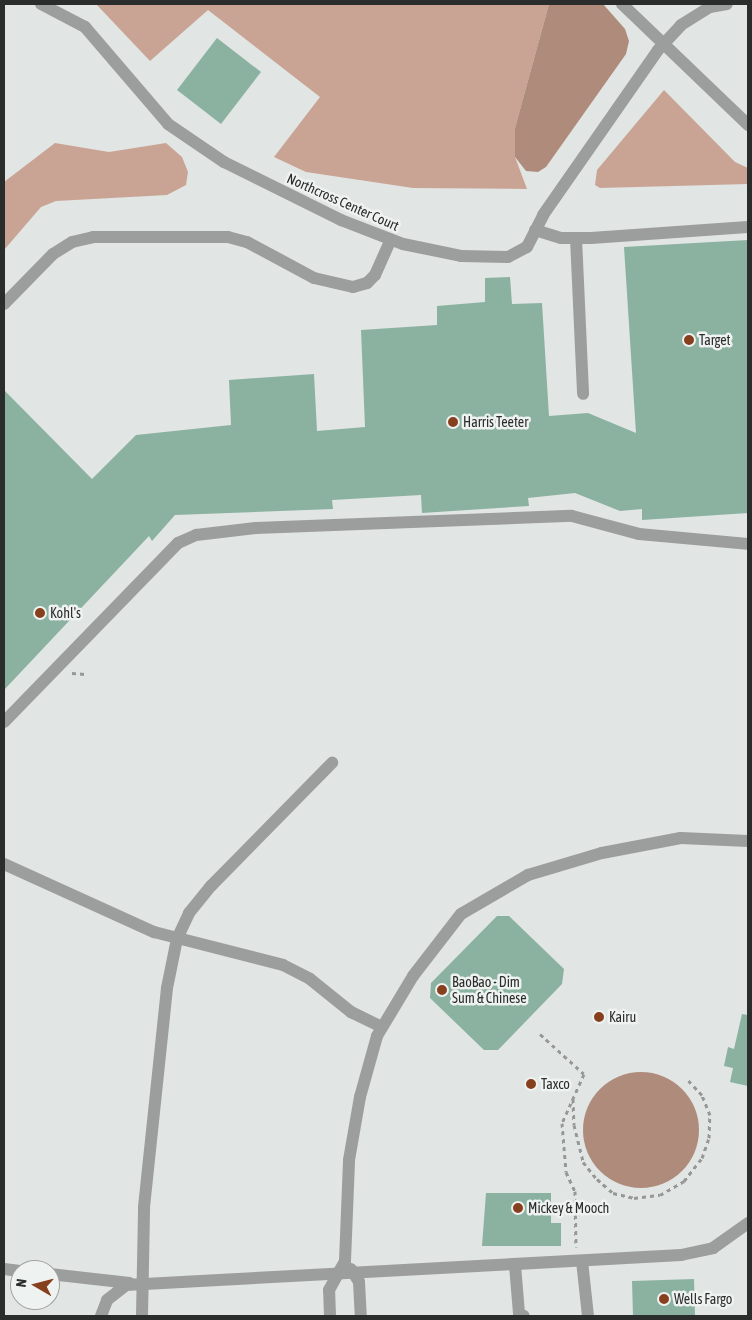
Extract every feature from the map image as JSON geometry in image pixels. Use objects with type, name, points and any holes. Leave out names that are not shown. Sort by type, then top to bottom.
[{"type":"lane","name":"Northcross Center Court","points":[[41,4],[85,27],[168,124],[191,142],[286,194],[391,239],[461,256],[508,257],[527,247],[535,230],[664,44],[681,25],[710,7],[727,4]]},
{"type":"lane","points":[[622,4],[748,125]]},
{"type":"lane","points":[[535,230],[576,238],[748,227]]},
{"type":"lane","points":[[4,304],[54,254],[72,242],[93,237],[228,236],[247,242],[314,278],[353,287],[367,283],[375,275],[391,239]]},
{"type":"lane","points":[[576,238],[583,394]]},
{"type":"lane","points":[[4,722],[178,543],[196,535],[256,528],[572,516],[639,534],[748,544]]},
{"type":"lane","points":[[142,1316],[141,1285],[147,1176],[167,988],[177,939],[189,913],[211,886],[332,763]]},
{"type":"lane","points":[[330,1316],[329,1290],[335,1275],[345,1261],[349,1160],[360,1097],[382,1027],[413,976],[461,914],[528,875],[602,853],[681,838],[748,841]]},
{"type":"lane","points":[[4,864],[154,932],[283,965],[310,979],[351,1012],[382,1027]]},
{"type":"lane","points":[[60,1275],[141,1285],[681,1255],[713,1248],[748,1223]]},
{"type":"lane","points":[[345,1261],[360,1282],[360,1316]]},
{"type":"lane","points":[[580,1261],[588,1316]]},
{"type":"lane","points":[[515,1265],[519,1314],[524,1316]]},
{"type":"lane","points":[[101,1316],[115,1291],[141,1285]]},
{"type":"path","points":[[540,1034],[584,1074],[562,1123],[566,1172],[575,1191],[580,1261]]},
{"type":"path","points":[[573,1099],[583,1162],[597,1180],[613,1193],[634,1198],[660,1195],[684,1181],[702,1158],[710,1138],[710,1115],[702,1095],[686,1078]]},
{"type":"shaded area","points":[[96,4],[549,4],[515,128],[515,157],[527,189],[413,188],[306,172],[274,157],[320,97],[208,10],[150,61]]},
{"type":"shaded area","points":[[549,4],[603,4],[625,29],[629,41],[626,54],[546,167],[538,172],[526,171],[515,157],[515,128]]},
{"type":"shaded area","points":[[664,90],[735,162],[748,168],[748,184],[600,188],[595,185],[597,170]]},
{"type":"shaded area","points":[[55,143],[109,152],[166,143],[182,157],[188,172],[186,185],[167,195],[56,201],[41,207],[4,250],[4,182]]},
{"type":"shaded area","points":[[641,1072],[663,1076],[682,1089],[695,1108],[699,1130],[695,1152],[682,1171],[663,1184],[641,1188],[619,1184],[600,1171],[587,1152],[583,1130],[587,1108],[600,1089],[619,1076]]},
{"type":"building","points":[[217,38],[261,72],[221,124],[177,90]]},
{"type":"building","points":[[748,240],[748,513],[642,520],[642,509],[620,511],[575,493],[528,498],[529,506],[422,513],[421,495],[332,500],[333,509],[175,515],[152,541],[149,536],[4,690],[4,390],[92,479],[136,435],[231,425],[229,380],[314,374],[317,431],[365,427],[361,330],[437,325],[437,306],[485,302],[485,278],[510,277],[512,304],[542,303],[549,416],[588,413],[636,433],[624,247]]},
{"type":"building","points":[[497,916],[509,916],[564,969],[562,984],[498,1050],[484,1050],[430,998],[431,983]]},
{"type":"building","points":[[742,1014],[748,1015],[748,1086],[730,1082],[733,1068],[724,1066],[728,1047],[734,1049]]},
{"type":"building","name":"Mickey & Mooch","points":[[486,1193],[551,1193],[551,1223],[561,1223],[561,1246],[482,1246]]},
{"type":"building","name":"Wells Fargo","points":[[694,1279],[695,1316],[633,1316],[632,1281]]},
{"type":"place","name":"Target","points":[[689,340]]},
{"type":"place","name":"Harris Teeter","points":[[453,422]]},
{"type":"place","name":"Kohl's","points":[[40,613]]},
{"type":"place","name":"BaoBao - Dim Sum & Chinese","points":[[442,990]]},
{"type":"place","name":"Kairu","points":[[599,1017]]},
{"type":"place","name":"Taxco","points":[[531,1084]]},
{"type":"place","name":"Mickey & Mooch","points":[[518,1208]]},
{"type":"place","name":"Wells Fargo","points":[[664,1299]]}]
